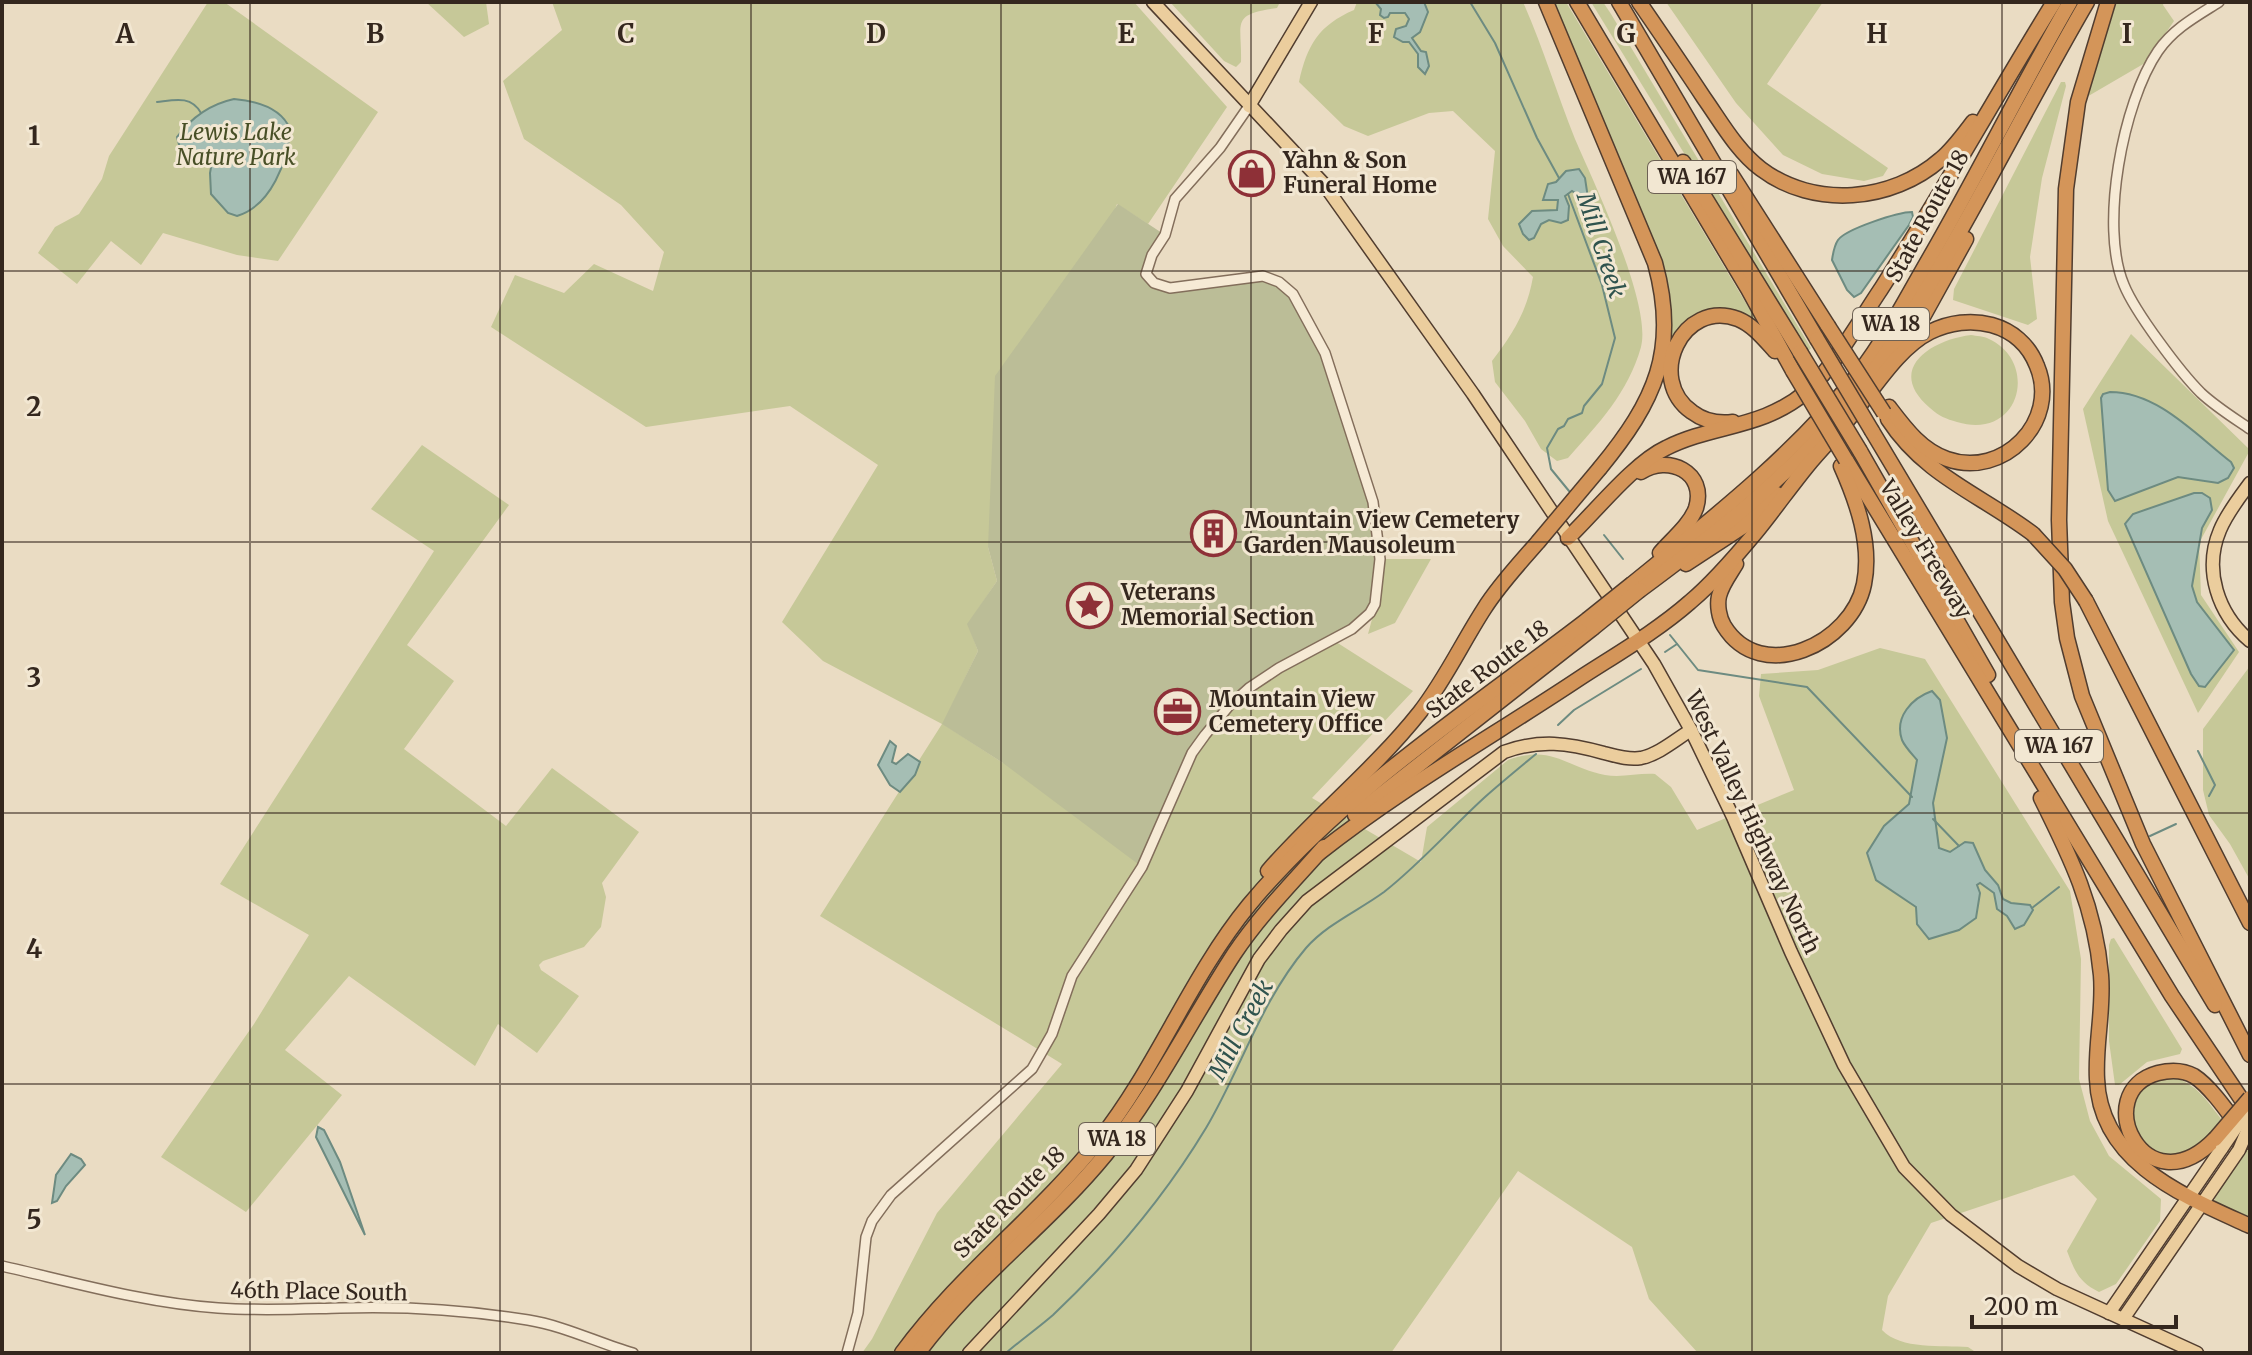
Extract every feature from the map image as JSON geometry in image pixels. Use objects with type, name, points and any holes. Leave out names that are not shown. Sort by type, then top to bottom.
[{"type":"highway","points":[[1201,977],[1226,927],[1269,870],[1422,710],[1484,609],[1624,439],[1649,398],[1658,373],[1664,343],[1663,301],[1655,263],[1546,2]]},
{"type":"highway","name":"WA 167","points":[[1577,2],[1748,289],[1843,462]]},
{"type":"highway","name":"WA 167","points":[[1584,2],[1860,451],[2086,846],[2092,864]]},
{"type":"highway","name":"Valley Freeway","points":[[1619,2],[2162,920],[2250,1057]]},
{"type":"highway","points":[[1639,2],[1731,137],[1754,162],[1771,175],[1800,189],[1843,196],[1884,190],[1919,175],[1941,160],[1974,120],[2054,2]]},
{"type":"highway","name":"State Route 18","points":[[918,1353],[968,1293],[1067,1198],[1108,1152],[1261,917],[1358,811],[1636,587],[1807,432],[1860,371],[1897,315],[2070,2]]},
{"type":"highway","name":"State Route 18","points":[[1636,587],[1653,580],[1780,475],[1817,441],[1863,386],[1915,310],[2087,2]]},
{"type":"highway","points":[[2108,2],[2078,102],[2066,189],[2059,520],[2067,638],[2082,696],[2143,844],[2250,1057]]},
{"type":"highway","points":[[1568,538],[1645,461],[1666,448],[1702,434],[1765,418],[1808,391],[1860,321],[1908,247],[2034,33]]},
{"type":"highway","points":[[1881,378],[1951,269],[2062,52],[2068,34]]},
{"type":"highway","points":[[1319,853],[1404,791],[1638,641],[1689,603],[1755,533],[1810,463],[1881,378],[1927,333],[1950,324],[1971,321],[2000,327],[2015,337],[2033,358],[2043,387],[2040,415],[2027,436],[2004,455],[1975,463],[1950,460],[1929,450],[1908,431],[1887,410],[1852,362],[1654,51],[1639,35]]},
{"type":"highway","points":[[1765,418],[1723,423],[1699,417],[1685,408],[1672,387],[1669,367],[1680,336],[1689,327],[1709,318],[1740,320],[1764,338],[1793,371]]},
{"type":"highway","points":[[1887,410],[1901,439],[1930,468],[2033,534],[2065,569],[2086,601],[2250,923]]},
{"type":"highway","points":[[1755,533],[1719,596],[1720,620],[1736,641],[1755,652],[1787,653],[1816,647],[1833,635],[1852,613],[1864,587],[1864,539],[1858,506],[1843,462]]},
{"type":"highway","name":"Valley Freeway","points":[[1843,462],[1968,660],[2191,1027],[2250,1110]]},
{"type":"highway","points":[[1653,580],[1702,554],[1744,526],[1810,463]]},
{"type":"highway","points":[[1607,500],[1655,464],[1680,467],[1696,485],[1698,500],[1694,513],[1636,587]]},
{"type":"highway","name":"State Route 18","points":[[902,1353],[956,1287],[1064,1180],[1100,1139],[1144,1075],[1201,977],[1248,906],[1322,829],[1397,765],[1590,624]]},
{"type":"highway","points":[[1968,660],[2061,837],[2083,887],[2094,928],[2101,980],[2097,1080],[2106,1121],[2129,1155],[2160,1181],[2250,1226]]},
{"type":"highway","points":[[2206,835],[2250,938]]},
{"type":"highway","points":[[2244,1146],[2209,1091],[2190,1074],[2173,1070],[2143,1080],[2130,1095],[2125,1109],[2127,1126],[2136,1143],[2154,1158],[2168,1162],[2188,1160],[2218,1144],[2250,1098]]},
{"type":"main road","name":"West Valley Highway North","points":[[1153,2],[1323,183],[1473,394],[1638,641],[1691,730],[1844,1065],[1904,1167],[1951,1215],[2018,1266],[2057,1289],[2197,1353]]},
{"type":"main road","points":[[1249,106],[1311,2]]},
{"type":"main road","points":[[2250,483],[2220,531],[2213,565],[2215,586],[2224,611],[2235,628],[2250,641]]},
{"type":"main road","points":[[969,1353],[1136,1170],[1187,1091],[1259,959],[1307,901],[1504,752],[1544,742],[1580,747],[1620,758],[1641,758],[1691,730]]},
{"type":"main road","points":[[2123,1319],[2196,1201],[2218,1144],[2250,1110]]},
{"type":"main road","points":[[2244,1146],[2250,1124]]},
{"type":"main road","points":[[2109,1313],[2196,1201],[2244,1146],[2250,1133]]},
{"type":"street","points":[[2219,2],[2172,34],[2157,52],[2145,77],[2119,160],[2115,249],[2127,292],[2186,374],[2202,394],[2250,429]]},
{"type":"street","points":[[847,1353],[858,1313],[866,1237],[882,1205],[1032,1069],[1052,1034],[1077,967],[1142,867],[1192,753],[1229,706],[1263,678],[1362,622],[1370,613],[1377,592],[1380,545],[1364,466],[1320,340],[1293,294],[1279,282],[1263,276],[1170,288],[1154,283],[1146,274],[1152,255],[1165,235],[1179,193],[1220,148],[1249,106]]},
{"type":"street","name":"46th Place South","points":[[2,1266],[160,1300],[214,1308],[275,1311],[385,1309],[506,1317],[560,1327],[633,1353]]},
{"type":"green space","name":"Lewis Lake Nature Park","points":[[208,2],[224,2],[378,112],[278,261],[237,255],[163,233],[141,265],[111,241],[77,284],[38,253],[55,227],[79,214],[102,179],[109,156]]},
{"type":"green space","points":[[426,2],[486,2],[489,24],[464,37]]},
{"type":"green space","points":[[552,2],[1134,2],[1227,107],[1148,224],[1117,204],[988,547],[997,581],[968,624],[978,651],[943,724],[1003,763],[1192,753],[1249,688],[1333,640],[1413,691],[1312,798],[1421,862],[1427,827],[1508,760],[1537,754],[1605,775],[1655,774],[1671,787],[1697,830],[1794,790],[1759,696],[1761,674],[1818,670],[1880,648],[1925,659],[2070,891],[2081,959],[2079,1079],[2090,1121],[2109,1156],[2161,1199],[2160,1221],[2116,1284],[2099,1292],[2092,1288],[2078,1276],[2067,1251],[2097,1199],[2074,1175],[1931,1223],[1888,1296],[1882,1330],[1890,1336],[1911,1344],[1968,1347],[1977,1353],[1698,1353],[1649,1299],[1632,1247],[1518,1171],[1391,1353],[862,1353],[937,1213],[1062,1064],[820,916],[942,724],[823,661],[782,622],[878,465],[790,406],[646,427],[491,327],[515,275],[564,293],[594,264],[653,291],[664,252],[621,205],[524,139],[503,81],[562,30]]},
{"type":"green space","points":[[1170,2],[1280,2],[1277,8],[1245,17],[1240,29],[1241,62],[1236,67],[1224,61]]},
{"type":"green space","points":[[1357,2],[1523,2],[1619,243],[1638,303],[1642,328],[1641,347],[1628,379],[1601,420],[1568,458],[1557,461],[1541,449],[1525,421],[1495,382],[1492,361],[1518,322],[1533,277],[1503,246],[1488,219],[1495,151],[1453,111],[1429,113],[1368,136],[1344,126],[1299,82],[1306,57],[1316,38],[1332,22],[1354,10]]},
{"type":"green space","points":[[1552,2],[1566,2],[1759,325],[1719,312],[1669,351],[1669,315]]},
{"type":"green space","points":[[1591,2],[1603,2],[1611,14],[1811,348],[1807,353]]},
{"type":"green space","points":[[1666,2],[1823,2],[1767,84],[1888,168],[1883,176],[1864,181],[1822,174],[1783,155],[1736,103]]},
{"type":"green space","points":[[2113,2],[2164,2],[2174,21],[2145,63],[2085,98]]},
{"type":"green space","points":[[2061,82],[2065,82],[2066,86],[2042,178],[2030,257],[2037,319],[2028,325],[1953,300],[1954,289]]},
{"type":"green space","points":[[1118,204],[1165,235],[1146,267],[1160,286],[1263,276],[1293,294],[1320,340],[1348,423],[1380,545],[1370,613],[1263,678],[1205,735],[1142,867],[1003,763],[942,724],[978,651],[967,624],[997,581],[988,547],[995,376]]},
{"type":"green space","points":[[2131,334],[2250,450],[2199,543],[2201,595],[2239,652],[2198,713],[2108,521],[2083,409]]},
{"type":"green space","points":[[1971,335],[1987,338],[2005,350],[2014,364],[2018,380],[2016,396],[2008,410],[1996,420],[1979,425],[1957,422],[1936,413],[1917,394],[1912,381],[1912,370],[1928,350]]},
{"type":"green space","points":[[422,445],[509,505],[407,645],[454,681],[404,749],[506,826],[552,768],[639,832],[602,883],[606,897],[601,927],[584,947],[539,965],[541,970],[579,996],[537,1053],[498,1024],[475,1066],[349,976],[285,1050],[342,1095],[246,1212],[161,1157],[254,1024],[309,935],[220,884],[434,551],[371,509]]},
{"type":"green space","points":[[1383,559],[1431,559],[1395,623],[1368,634],[1381,586]]},
{"type":"green space","points":[[2250,666],[2250,880],[2209,815],[2203,790],[2203,729]]},
{"type":"green space","points":[[2114,938],[2182,1049],[2180,1054],[2147,1062],[2119,1085],[2115,1085],[2109,1041],[2109,945]]},
{"type":"green space","points":[[2173,1077],[2196,1089],[2222,1120],[2200,1144],[2185,1153],[2152,1153],[2132,1127],[2137,1098],[2145,1087]]},
{"type":"green space","points":[[2248,1147],[2250,1220],[2214,1202],[2216,1194]]},
{"type":"shaded area","points":[[1375,2],[1424,2],[1428,12],[1420,32],[1412,38],[1421,51],[1426,52],[1429,66],[1425,74],[1418,67],[1418,54],[1409,42],[1394,37],[1396,29],[1406,26],[1409,19],[1405,13],[1390,13],[1384,18]]},
{"type":"shaded area","points":[[234,99],[251,101],[274,110],[290,129],[286,155],[276,181],[259,203],[237,216],[228,213],[211,194],[210,158],[188,158],[181,152],[177,137],[202,113]]},
{"type":"shaded area","points":[[1579,169],[1585,178],[1588,198],[1584,199],[1572,191],[1565,196],[1569,206],[1568,220],[1561,223],[1549,220],[1541,224],[1534,238],[1529,240],[1519,224],[1532,211],[1557,210],[1558,200],[1543,200],[1548,184],[1556,182],[1566,171]]},
{"type":"shaded area","points":[[1912,212],[1909,225],[1861,293],[1854,297],[1847,290],[1832,260],[1838,240],[1873,222]]},
{"type":"shaded area","points":[[2110,392],[2144,399],[2175,417],[2231,462],[2234,468],[2228,478],[2218,483],[2178,477],[2115,501],[2108,490],[2101,398]]},
{"type":"shaded area","points":[[2194,493],[2210,498],[2212,510],[2202,528],[2192,586],[2197,602],[2234,650],[2205,687],[2199,686],[2191,674],[2125,524],[2133,514]]},
{"type":"shaded area","points":[[1932,691],[1940,700],[1947,738],[1933,803],[1939,848],[1950,852],[1965,842],[1973,843],[2003,899],[2030,905],[2033,910],[2024,925],[2015,929],[2007,916],[1997,909],[1994,893],[1980,883],[1977,885],[1980,893],[1976,918],[1959,930],[1929,939],[1917,924],[1916,907],[1876,880],[1867,853],[1884,826],[1909,804],[1917,760],[1902,740],[1900,724],[1906,710],[1918,698]]},
{"type":"shaded area","points":[[890,741],[896,746],[892,762],[896,764],[908,754],[920,762],[915,775],[900,792],[890,785],[878,765]]},
{"type":"shaded area","points":[[318,1127],[324,1130],[340,1162],[365,1235],[316,1137]]},
{"type":"shaded area","points":[[71,1154],[85,1165],[57,1201],[52,1203],[56,1175]]},
{"type":"waterway","name":"Mill Creek","points":[[1470,2],[1495,43],[1537,138],[1559,178]]},
{"type":"waterway","points":[[157,102],[187,101],[201,113]]},
{"type":"waterway","name":"Mill Creek","points":[[1568,194],[1602,285],[1615,338],[1602,384],[1582,413],[1568,419],[1558,429],[1547,448],[1551,469],[1569,491]]},
{"type":"waterway","points":[[1604,535],[1623,559]]},
{"type":"waterway","points":[[1670,635],[1698,670],[1807,687],[1912,797]]},
{"type":"waterway","name":"Mill Creek","points":[[1665,652],[1677,644]]},
{"type":"waterway","name":"Mill Creek","points":[[1558,725],[1574,710],[1641,669]]},
{"type":"waterway","points":[[2198,751],[2215,785],[2209,796]]},
{"type":"waterway","name":"Mill Creek","points":[[1006,1353],[1053,1315],[1096,1272],[1173,1178],[1206,1128],[1276,990],[1306,948],[1323,932],[1398,881],[1485,797],[1536,754]]},
{"type":"waterway","points":[[1933,819],[1959,846]]},
{"type":"waterway","points":[[2150,836],[2176,824]]},
{"type":"waterway","points":[[2032,908],[2059,887]]},
{"type":"place","name":"Yahn & Son Funeral Home","points":[[1252,173]]},
{"type":"place","name":"Mountain View Cemetery Garden Mausoleum","points":[[1213,533]]},
{"type":"place","name":"Veterans Memorial Section","points":[[1090,605]]},
{"type":"place","name":"Mountain View Cemetery Office","points":[[1178,712]]}]
